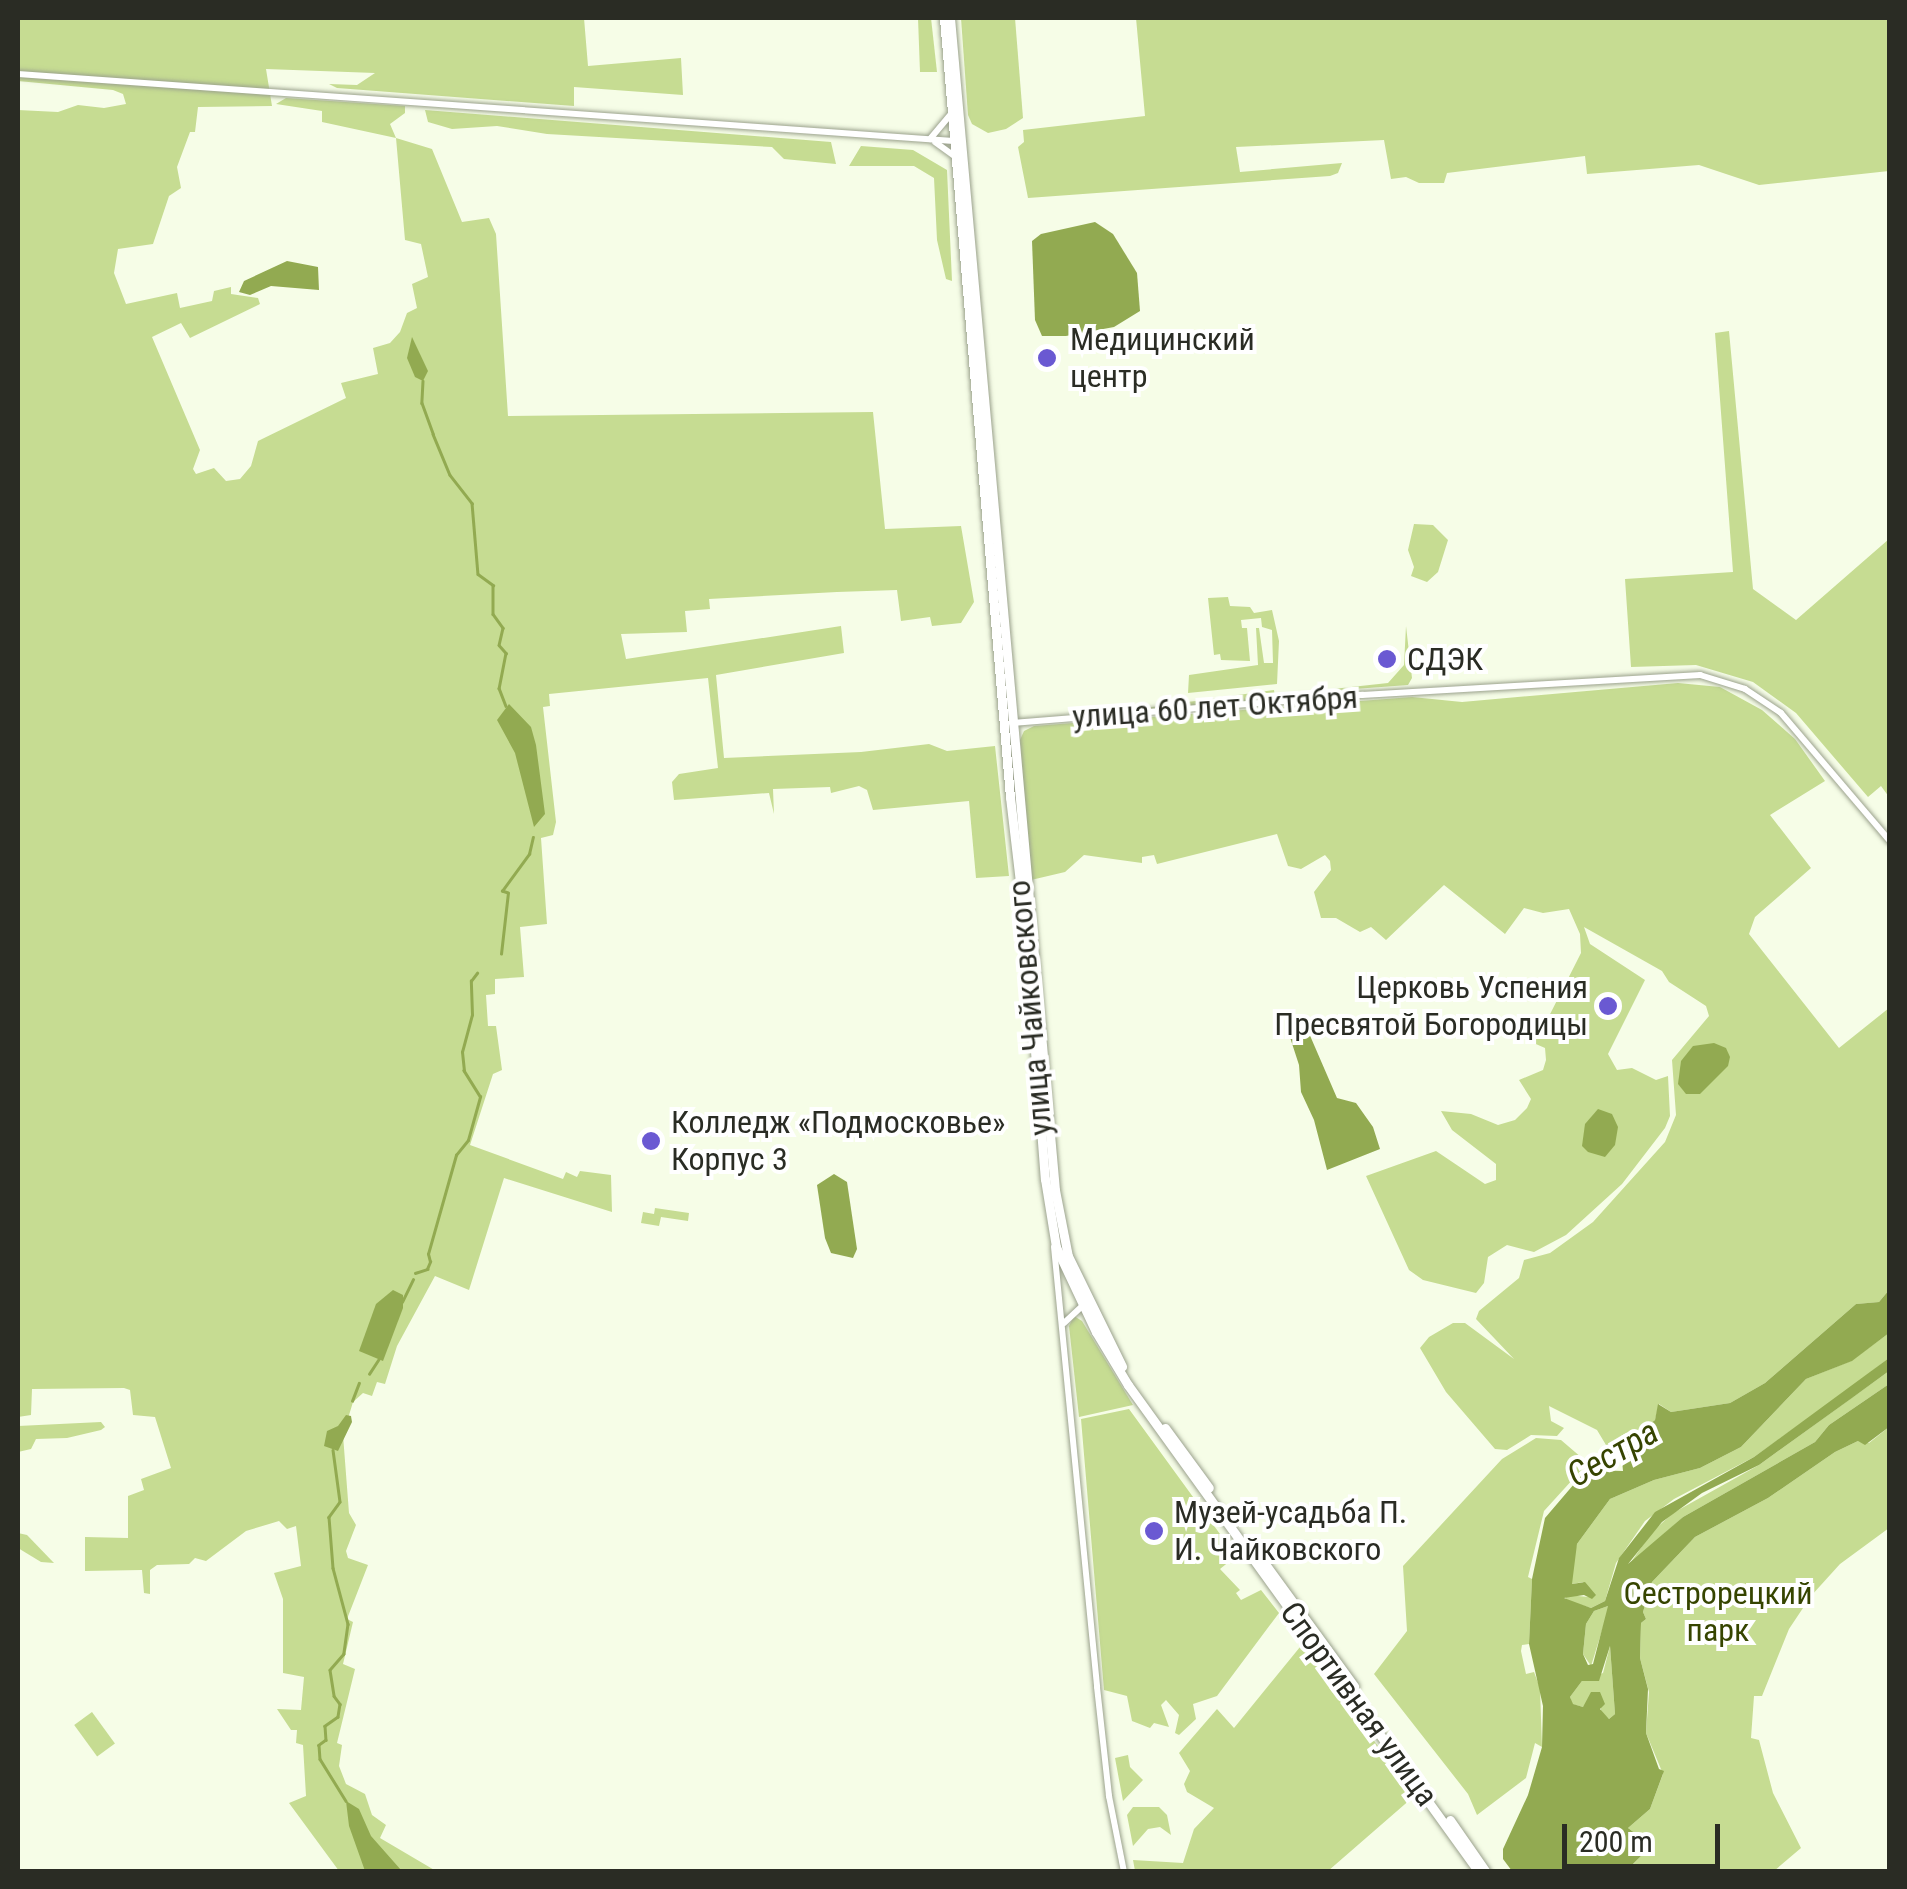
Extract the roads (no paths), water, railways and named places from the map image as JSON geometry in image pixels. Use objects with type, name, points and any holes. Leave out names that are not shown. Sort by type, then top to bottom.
[{"type":"highway","points":[[947,18],[952,112],[958,141]]},
{"type":"highway","points":[[947,18],[958,141]]},
{"type":"highway","name":"улица Чайковского","points":[[958,141],[1008,723],[1063,1242]]},
{"type":"highway","name":"улица Чайковского","points":[[958,141],[1052,1231]]},
{"type":"highway","name":"Спортивная улица","points":[[1052,1231],[1085,1304],[1132,1381],[1482,1872]]},
{"type":"highway","name":"Спортивная улица","points":[[1063,1242],[1085,1304]]},
{"type":"street","points":[[18,74],[958,141]]},
{"type":"street","points":[[929,140],[952,112]]},
{"type":"street","points":[[929,140],[957,158]]},
{"type":"street","name":"улица 60 лет Октября","points":[[1008,723],[1664,675],[1724,680],[1766,700],[1791,722],[1890,841]]},
{"type":"street","name":"улица Чайковского","points":[[1052,1231],[1098,1700],[1124,1872]]},
{"type":"street","points":[[1063,1324],[1085,1304]]},
{"type":"waterway","points":[[423,381],[422,403],[433,434],[450,475],[472,503],[478,574],[493,585],[493,614],[503,628],[499,645],[506,653],[499,688],[506,706]]},
{"type":"waterway","points":[[501,954],[508,893],[502,891],[529,854],[533,837]]},
{"type":"waterway","points":[[415,1273],[427,1269],[430,1262],[428,1254],[456,1155],[468,1140],[480,1097],[464,1071],[462,1052],[472,1015],[471,981],[477,973]]},
{"type":"waterway","points":[[402,1302],[413,1279]]},
{"type":"waterway","points":[[369,1374],[378,1360]]},
{"type":"waterway","points":[[352,1401],[359,1383]]},
{"type":"waterway","points":[[333,1450],[340,1502],[329,1517],[333,1568],[348,1624],[344,1654],[330,1670],[334,1696],[340,1704],[338,1717],[325,1726],[326,1740],[319,1745],[320,1759],[346,1801]]},
{"type":"place","name":"Медицинский центр","points":[[1047,358]]},
{"type":"place","name":"СДЭК","points":[[1387,659]]},
{"type":"place","name":"Церковь Успения Пресвятой Богородицы","points":[[1608,1006]]},
{"type":"place","name":"Колледж «Подмосковье» Корпус 3","points":[[651,1141]]},
{"type":"place","name":"Музей-усадьба П. И. Чайковского","points":[[1154,1531]]},
{"type":"water label","name":"Сестра","points":[[1613,1454]]},
{"type":"park label","name":"Сестрорецкий парк","points":[[1718,1612]]}]
